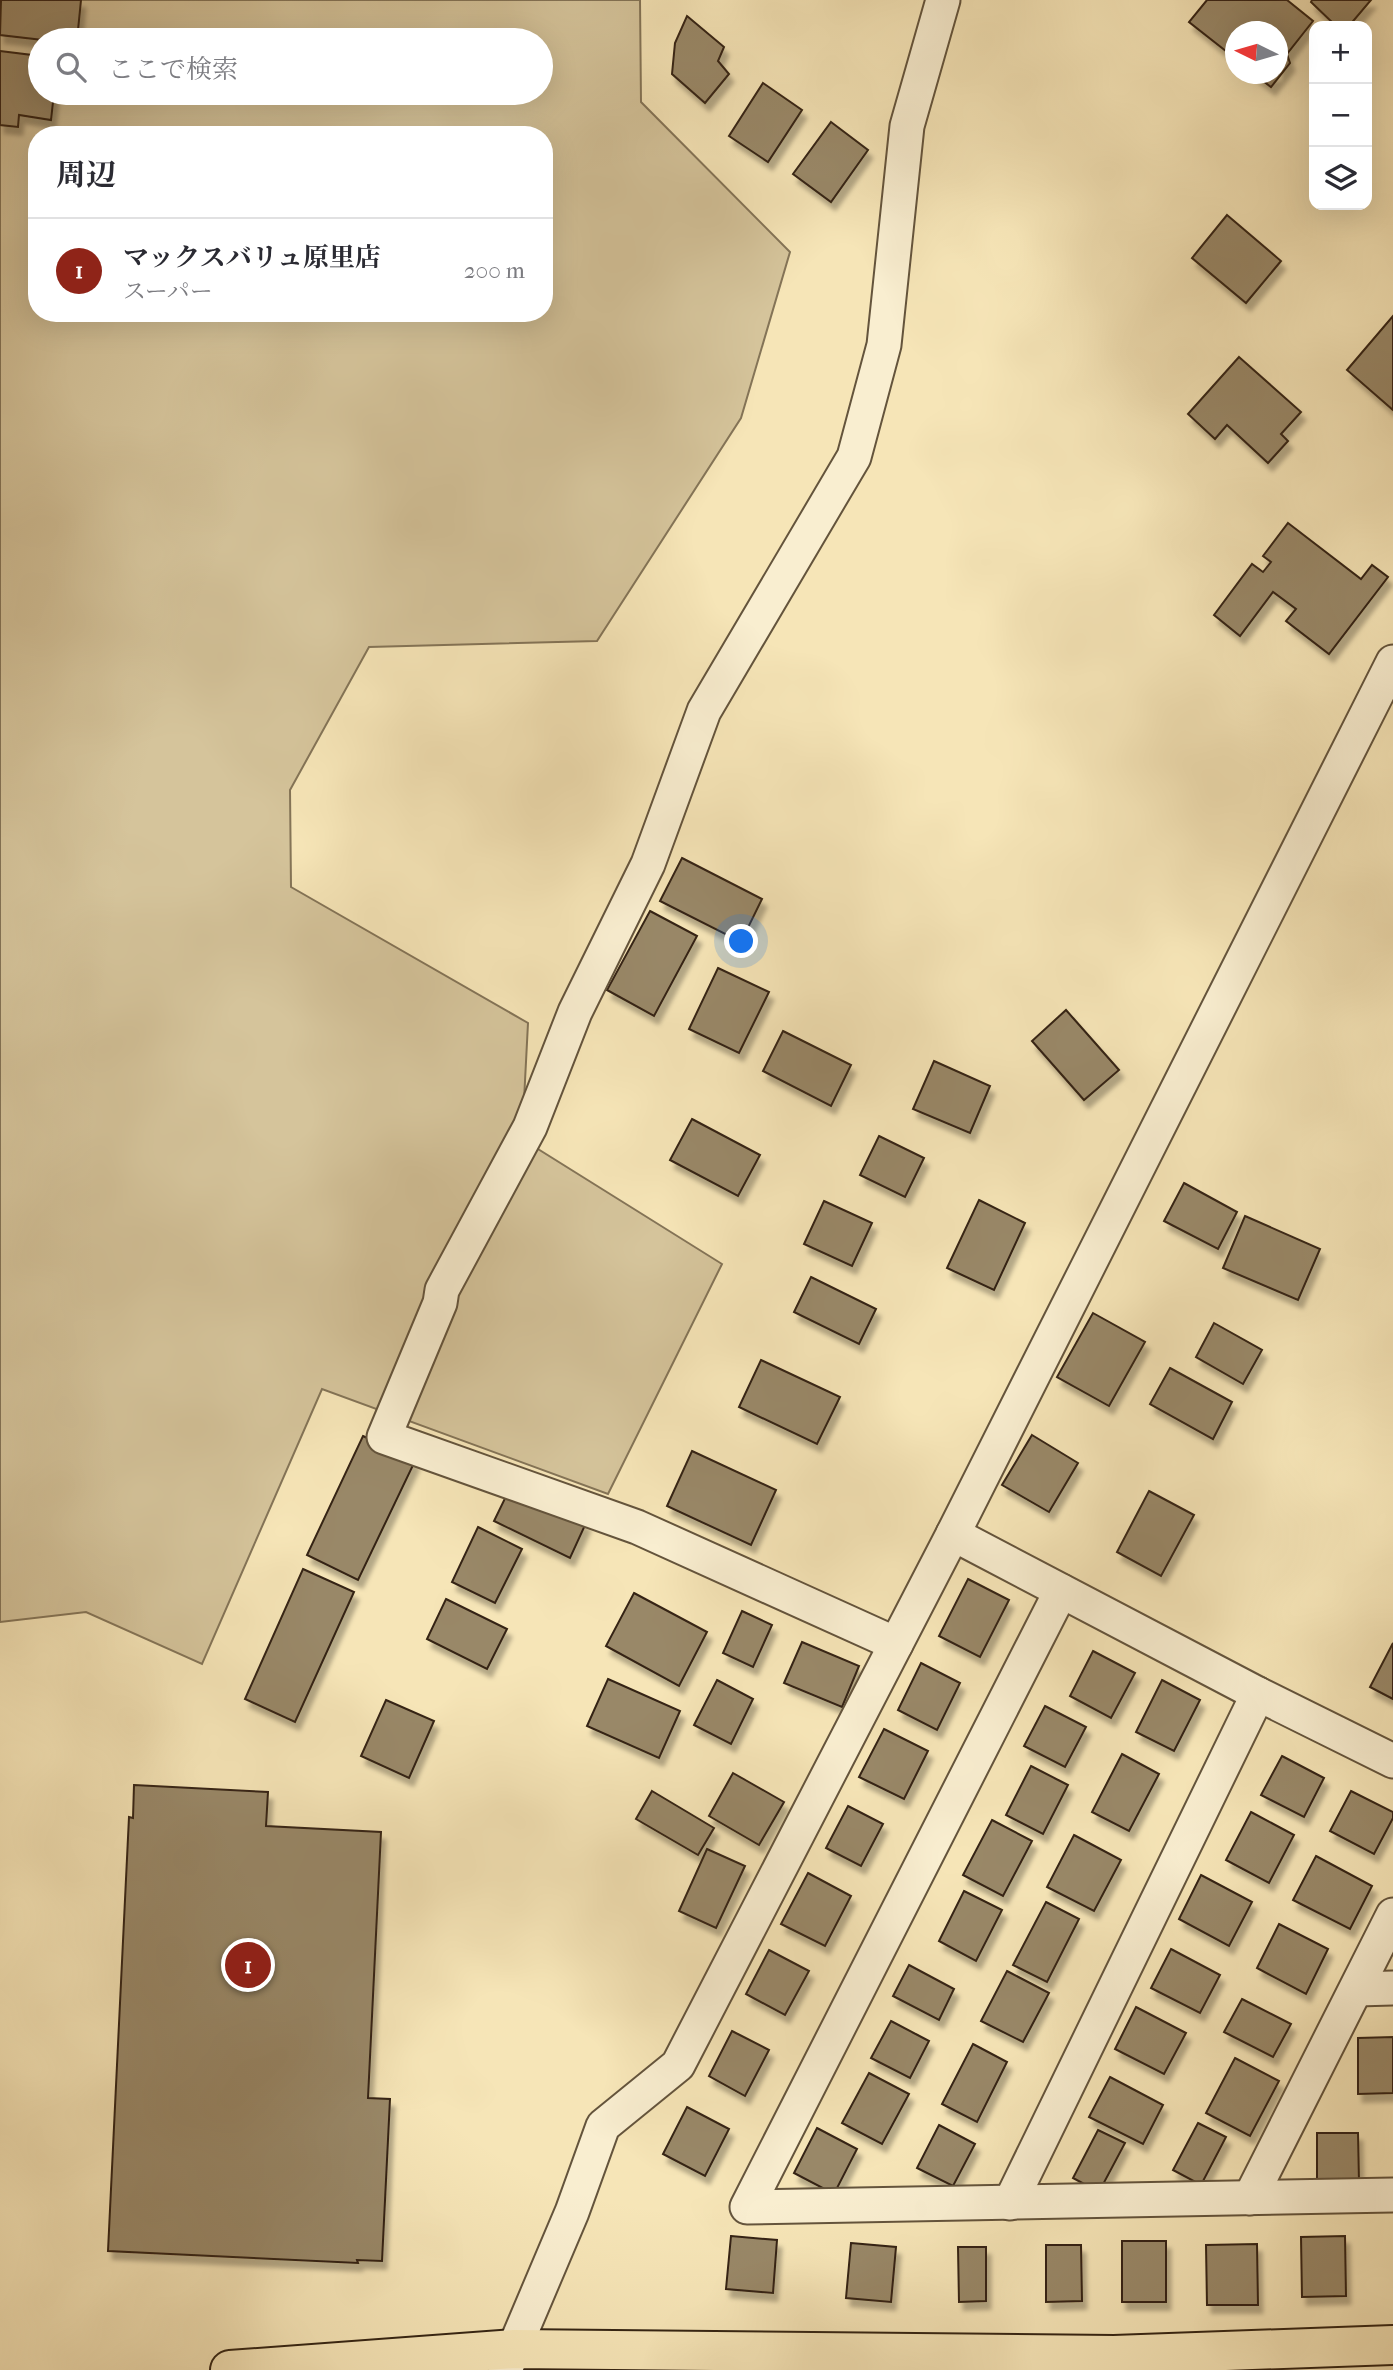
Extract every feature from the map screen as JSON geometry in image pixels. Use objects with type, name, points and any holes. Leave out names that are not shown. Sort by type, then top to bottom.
[{"type":"highway","points":[[230,2370],[510,2360],[1114,2363],[1393,2345]]},
{"type":"street","points":[[896,1644],[637,1527],[384,1437],[440,1303],[442,1290],[530,1127],[575,1013],[648,864],[704,711],[854,457],[884,345],[907,126],[943,0]]},
{"type":"street","points":[[510,2360],[572,2213],[603,2126],[678,2065],[953,1534],[1393,662]]},
{"type":"street","points":[[953,1534],[1393,1762]]},
{"type":"street","points":[[1061,1591],[747,2207],[1393,2195]]},
{"type":"street","points":[[1010,2203],[1258,1694]]},
{"type":"street","points":[[1250,2198],[1393,1915]]},
{"type":"street","points":[[1357,1989],[1393,1988]]},
{"type":"shaded area","points":[[0,0],[640,0],[641,102],[790,252],[741,418],[597,641],[369,647],[290,790],[291,887],[528,1023],[522,1139],[722,1264],[608,1494],[322,1389],[202,1664],[86,1612],[0,1622]]},
{"type":"building","points":[[1,0],[81,0],[78,28],[28,28],[28,38],[0,35]]},
{"type":"building","points":[[1207,0],[1287,0],[1313,21],[1309,21],[1309,26],[1288,53],[1288,21],[1225,21],[1225,50],[1189,22]]},
{"type":"building","points":[[1371,0],[1353,21],[1331,21],[1311,2]]},
{"type":"building","points":[[687,16],[724,47],[718,61],[729,74],[705,103],[672,74],[675,43]]},
{"type":"building","points":[[0,51],[28,54],[28,105],[53,105],[51,120],[19,115],[18,127],[0,125]]},
{"type":"building","points":[[763,83],[802,110],[768,162],[729,136]]},
{"type":"building","points":[[831,122],[868,150],[831,202],[793,174]]},
{"type":"building","points":[[1227,215],[1281,261],[1246,303],[1192,258]]},
{"type":"building","points":[[1393,316],[1393,410],[1347,370]]},
{"type":"building","points":[[1239,357],[1301,412],[1281,434],[1288,441],[1268,463],[1227,425],[1215,439],[1188,414]]},
{"type":"building","points":[[1288,523],[1361,579],[1372,565],[1388,577],[1329,654],[1286,621],[1296,609],[1273,592],[1240,636],[1214,615],[1252,564],[1263,572],[1271,562],[1263,556]]},
{"type":"building","points":[[682,858],[762,899],[741,942],[660,901]]},
{"type":"building","points":[[650,911],[697,936],[654,1016],[607,990]]},
{"type":"building","points":[[718,968],[769,992],[739,1053],[689,1029]]},
{"type":"building","points":[[1066,1010],[1119,1070],[1084,1100],[1032,1041]]},
{"type":"building","points":[[783,1031],[851,1065],[831,1106],[763,1071]]},
{"type":"building","points":[[934,1061],[990,1086],[970,1133],[913,1109]]},
{"type":"building","points":[[692,1119],[760,1155],[738,1196],[670,1160]]},
{"type":"building","points":[[879,1136],[924,1158],[905,1197],[860,1175]]},
{"type":"building","points":[[1184,1183],[1237,1212],[1218,1249],[1164,1221]]},
{"type":"building","points":[[979,1200],[1025,1223],[994,1290],[947,1268]]},
{"type":"building","points":[[824,1201],[872,1223],[852,1266],[804,1244]]},
{"type":"building","points":[[1245,1216],[1320,1249],[1298,1300],[1223,1268]]},
{"type":"building","points":[[811,1277],[876,1309],[859,1344],[794,1312]]},
{"type":"building","points":[[1093,1313],[1145,1342],[1109,1406],[1057,1377]]},
{"type":"building","points":[[1214,1323],[1262,1350],[1243,1384],[1196,1357]]},
{"type":"building","points":[[761,1360],[840,1397],[817,1444],[739,1407]]},
{"type":"building","points":[[1170,1368],[1232,1402],[1213,1439],[1150,1404]]},
{"type":"building","points":[[1032,1435],[1078,1463],[1049,1512],[1002,1485]]},
{"type":"building","points":[[363,1436],[415,1461],[358,1580],[307,1555]]},
{"type":"building","points":[[692,1451],[776,1490],[751,1545],[667,1506]]},
{"type":"building","points":[[511,1486],[586,1523],[570,1558],[494,1521]]},
{"type":"building","points":[[1149,1491],[1194,1515],[1161,1576],[1117,1552]]},
{"type":"building","points":[[478,1527],[522,1549],[495,1603],[452,1582]]},
{"type":"building","points":[[303,1569],[354,1592],[295,1722],[245,1699]]},
{"type":"building","points":[[968,1579],[1009,1600],[980,1657],[939,1636]]},
{"type":"building","points":[[634,1593],[707,1632],[679,1686],[606,1646]]},
{"type":"building","points":[[446,1599],[507,1629],[487,1669],[427,1639]]},
{"type":"building","points":[[742,1611],[772,1625],[753,1667],[723,1653]]},
{"type":"building","points":[[802,1642],[859,1666],[842,1707],[784,1683]]},
{"type":"building","points":[[1393,1643],[1393,1699],[1370,1687]]},
{"type":"building","points":[[1093,1651],[1135,1673],[1111,1718],[1070,1696]]},
{"type":"building","points":[[921,1663],[960,1683],[937,1730],[898,1710]]},
{"type":"building","points":[[608,1679],[680,1711],[659,1758],[587,1726]]},
{"type":"building","points":[[717,1680],[753,1699],[731,1744],[694,1725]]},
{"type":"building","points":[[1162,1680],[1200,1700],[1174,1751],[1136,1732]]},
{"type":"building","points":[[386,1700],[434,1721],[409,1778],[361,1756]]},
{"type":"building","points":[[1045,1706],[1086,1727],[1065,1767],[1024,1746]]},
{"type":"building","points":[[884,1729],[928,1751],[904,1799],[859,1777]]},
{"type":"building","points":[[1122,1754],[1159,1774],[1129,1831],[1092,1812]]},
{"type":"building","points":[[1282,1756],[1324,1778],[1304,1817],[1261,1795]]},
{"type":"building","points":[[1031,1766],[1068,1785],[1043,1834],[1006,1815]]},
{"type":"building","points":[[733,1773],[784,1802],[759,1845],[709,1816]]},
{"type":"building","points":[[134,1785],[268,1792],[266,1826],[381,1832],[368,2098],[390,2099],[382,2261],[357,2260],[358,2263],[108,2251],[129,1817],[133,1818]]},
{"type":"building","points":[[652,1791],[714,1828],[698,1855],[636,1819]]},
{"type":"building","points":[[1351,1791],[1393,1812],[1393,1818],[1374,1854],[1330,1831]]},
{"type":"building","points":[[848,1806],[883,1824],[861,1866],[826,1848]]},
{"type":"building","points":[[1251,1812],[1294,1835],[1269,1883],[1226,1860]]},
{"type":"building","points":[[992,1820],[1032,1841],[1003,1896],[963,1875]]},
{"type":"building","points":[[1074,1835],[1121,1860],[1094,1911],[1047,1887]]},
{"type":"building","points":[[707,1849],[745,1866],[716,1928],[679,1911]]},
{"type":"building","points":[[1316,1856],[1372,1886],[1350,1929],[1293,1900]]},
{"type":"building","points":[[808,1873],[851,1896],[825,1946],[781,1924]]},
{"type":"building","points":[[1201,1875],[1252,1902],[1229,1946],[1179,1919]]},
{"type":"building","points":[[964,1891],[1002,1910],[976,1961],[939,1941]]},
{"type":"building","points":[[1046,1902],[1079,1919],[1047,1982],[1013,1965]]},
{"type":"building","points":[[1279,1924],[1328,1949],[1306,1994],[1257,1968]]},
{"type":"building","points":[[1171,1949],[1220,1975],[1200,2013],[1151,1988]]},
{"type":"building","points":[[769,1950],[809,1971],[785,2015],[746,1994]]},
{"type":"building","points":[[909,1965],[954,1989],[939,2020],[893,1996]]},
{"type":"building","points":[[1007,1971],[1049,1993],[1023,2042],[981,2021]]},
{"type":"building","points":[[1242,1999],[1291,2024],[1273,2057],[1224,2032]]},
{"type":"building","points":[[1136,2007],[1186,2033],[1164,2074],[1115,2049]]},
{"type":"building","points":[[891,2021],[929,2041],[910,2078],[871,2058]]},
{"type":"building","points":[[732,2031],[769,2050],[745,2096],[709,2076]]},
{"type":"building","points":[[1393,2037],[1393,2093],[1358,2094],[1358,2038]]},
{"type":"building","points":[[973,2044],[1007,2062],[977,2122],[942,2104]]},
{"type":"building","points":[[1235,2058],[1279,2081],[1250,2136],[1206,2113]]},
{"type":"building","points":[[869,2073],[909,2094],[882,2144],[842,2123]]},
{"type":"building","points":[[1110,2077],[1163,2105],[1143,2144],[1089,2117]]},
{"type":"building","points":[[687,2107],[729,2129],[705,2176],[663,2154]]},
{"type":"building","points":[[1198,2123],[1226,2137],[1201,2185],[1173,2170]]},
{"type":"building","points":[[939,2125],[975,2144],[953,2186],[917,2168]]},
{"type":"building","points":[[817,2128],[857,2149],[834,2194],[794,2173]]},
{"type":"building","points":[[1098,2130],[1125,2143],[1099,2192],[1073,2178]]},
{"type":"building","points":[[1317,2133],[1358,2133],[1359,2182],[1317,2182]]},
{"type":"building","points":[[731,2236],[777,2240],[773,2293],[726,2289]]},
{"type":"building","points":[[1345,2236],[1346,2296],[1302,2297],[1301,2237]]},
{"type":"building","points":[[1122,2241],[1166,2241],[1166,2302],[1122,2302]]},
{"type":"building","points":[[851,2243],[896,2247],[891,2302],[846,2298]]},
{"type":"building","points":[[1257,2244],[1258,2305],[1207,2305],[1206,2245]]},
{"type":"building","points":[[1046,2245],[1081,2245],[1082,2301],[1046,2302]]},
{"type":"building","points":[[958,2247],[986,2247],[986,2301],[959,2302]]},
{"type":"place","name":"マックスバリュ原里店","points":[[248,1965]]}]
